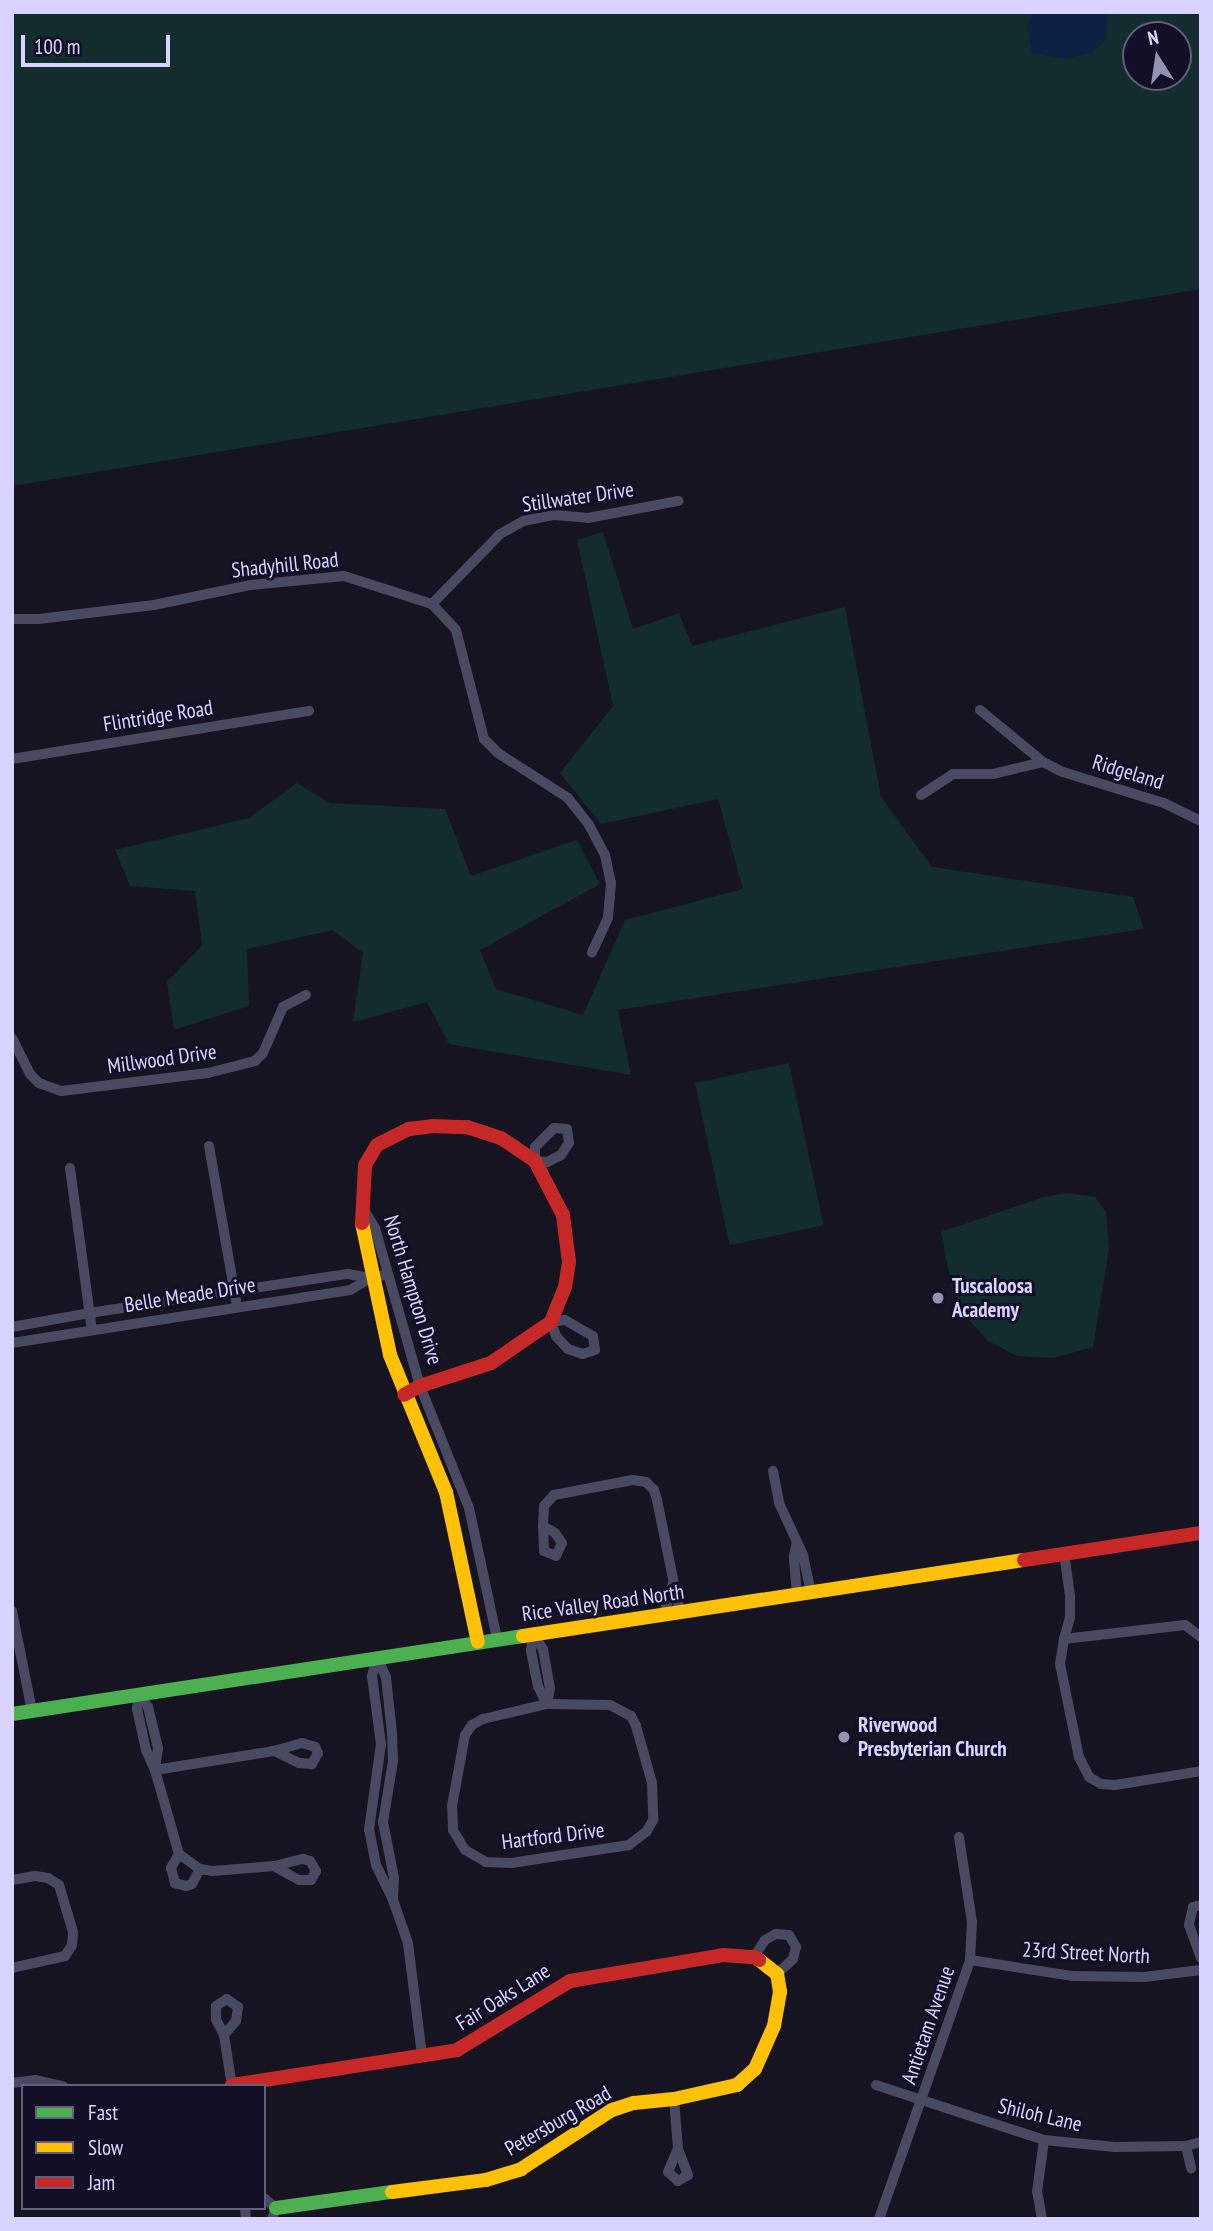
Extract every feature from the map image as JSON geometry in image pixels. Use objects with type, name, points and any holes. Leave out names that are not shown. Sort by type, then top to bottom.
[{"type":"street","name":"Stillwater Drive","points":[[432,604],[500,534],[523,521],[555,515],[588,518],[678,502]]},
{"type":"street","name":"Shadyhill Road","points":[[12,619],[39,619],[154,605],[251,585],[344,576],[432,604],[456,630],[484,739],[518,767],[568,798],[589,825],[605,855],[611,883],[608,918],[592,953]]},
{"type":"street","name":"Ridgeland","points":[[980,710],[1043,762],[1063,772],[1164,803],[1201,821]]},
{"type":"street","name":"Flintridge Road","points":[[12,759],[309,711]]},
{"type":"street","points":[[921,795],[953,774],[993,774],[1043,762]]},
{"type":"street","name":"Millwood Drive","points":[[12,1038],[24,1064],[39,1083],[61,1091],[208,1073],[255,1061],[263,1052],[283,1007],[306,995]]},
{"type":"street","name":"North Hampton Drive","points":[[404,1395],[421,1386],[491,1363],[551,1322],[565,1287],[569,1262],[568,1238],[562,1215],[534,1161],[501,1138],[467,1127],[432,1126],[408,1129],[377,1145],[365,1164],[362,1229],[390,1355],[404,1395],[446,1492],[463,1560],[478,1642]]},
{"type":"street","points":[[209,1146],[236,1307]]},
{"type":"street","points":[[70,1168],[92,1330]]},
{"type":"street","name":"North Hampton Drive","points":[[363,1208],[375,1228],[421,1386],[469,1508],[497,1639]]},
{"type":"street","name":"Belle Meade Drive","points":[[12,1327],[348,1274],[371,1278]]},
{"type":"street","name":"Belle Meade Drive","points":[[12,1343],[350,1290],[371,1278],[388,1274]]},
{"type":"street","points":[[773,1471],[779,1503],[797,1541],[794,1556],[804,1593]]},
{"type":"street","points":[[543,1526],[544,1506],[554,1495],[633,1480],[646,1482],[654,1490],[680,1613]]},
{"type":"street","name":"Rice Valley Road North","points":[[12,1714],[1201,1533]]},
{"type":"street","points":[[1064,1552],[1070,1617],[1064,1639],[1062,1677],[1079,1757],[1089,1777],[1101,1784],[1115,1785],[1201,1771]]},
{"type":"street","points":[[663,1616],[673,1583]]},
{"type":"street","points":[[12,1611],[32,1711]]},
{"type":"street","points":[[1064,1639],[1185,1625],[1201,1637]]},
{"type":"street","points":[[533,1634],[543,1649],[550,1688],[547,1704]]},
{"type":"street","points":[[377,1657],[386,1676],[394,1761],[383,1822],[394,1878],[393,1900],[408,1943],[422,2056]]},
{"type":"street","points":[[139,1694],[137,1709],[146,1750],[155,1770],[179,1854],[200,1869],[236,1871],[274,1866]]},
{"type":"street","name":"Hartford Drive","points":[[547,1704],[610,1705],[631,1716],[652,1783],[653,1820],[647,1831],[628,1845],[511,1863],[486,1862],[465,1850],[453,1830],[452,1806],[466,1735],[472,1725],[483,1719],[547,1704]]},
{"type":"street","points":[[155,1770],[274,1751]]},
{"type":"street","name":"Antietam Avenue","points":[[879,2219],[970,1959],[972,1922],[959,1837]]},
{"type":"street","points":[[179,1854],[171,1868],[174,1883],[186,1886],[192,1884],[200,1869]]},
{"type":"street","points":[[12,1880],[48,1878],[59,1885],[72,1932],[72,1945],[65,1956],[12,1968]]},
{"type":"street","points":[[1201,1905],[1193,1907],[1189,1925],[1201,1958]]},
{"type":"street","points":[[776,1934],[789,1935],[796,1947],[793,1959],[777,1974],[754,1957],[765,1940],[776,1934]]},
{"type":"street","name":"Fair Oaks Lane","points":[[245,2084],[457,2050],[570,1981],[723,1955],[754,1957]]},
{"type":"street","name":"23rd Street North","points":[[970,1959],[1012,1969],[1072,1976],[1144,1978],[1201,1970]]},
{"type":"street","name":"Petersburg Road","points":[[274,2213],[486,2180],[521,2169],[612,2110],[634,2103],[674,2099],[737,2085],[755,2069],[774,2026],[779,2003],[777,1974]]},
{"type":"street","points":[[224,2035],[232,2084]]},
{"type":"street","points":[[12,2084],[36,2080],[55,2084]]},
{"type":"street","name":"Shiloh Lane","points":[[876,2085],[1044,2140],[1115,2147],[1186,2146],[1201,2142]]},
{"type":"street","points":[[674,2099],[678,2149]]},
{"type":"street","points":[[1042,2219],[1037,2192],[1044,2140]]},
{"type":"street","points":[[1186,2146],[1191,2168]]},
{"type":"green space","points":[[12,12],[1201,12],[1201,289],[12,486]]},
{"type":"green space","points":[[603,532],[633,629],[679,613],[692,646],[845,607],[881,797],[932,867],[1133,897],[1144,929],[618,1010],[631,1075],[449,1044],[427,1002],[353,1022],[363,953],[333,930],[247,949],[249,1006],[174,1030],[167,982],[202,945],[195,891],[130,886],[115,850],[249,818],[297,783],[330,803],[445,809],[471,876],[577,840],[600,884],[480,950],[496,989],[583,1015],[625,920],[743,889],[718,799],[601,824],[560,773],[613,706],[577,540]]},
{"type":"green space","points":[[789,1063],[824,1225],[730,1245],[695,1083]]},
{"type":"green space","points":[[1067,1193],[1095,1197],[1106,1212],[1109,1248],[1093,1347],[1053,1358],[1017,1356],[988,1341],[969,1320],[952,1289],[941,1232],[1044,1197]]},
{"type":"water","points":[[1033,12],[1111,12],[1107,15],[1106,39],[1091,53],[1066,59],[1032,53],[1027,26]]},
{"type":"traffic: fast","points":[[12,1714],[523,1636]]},
{"type":"traffic: fast","points":[[276,2208],[392,2192]]},
{"type":"traffic: slow","points":[[362,1223],[390,1355],[446,1492],[478,1642]]},
{"type":"traffic: slow","points":[[523,1636],[1024,1560]]},
{"type":"traffic: slow","points":[[392,2192],[486,2180],[521,2169],[612,2110],[634,2103],[674,2099],[737,2085],[755,2069],[774,2026],[780,1992],[777,1974],[759,1960]]},
{"type":"traffic: jam","points":[[362,1223],[365,1165],[377,1145],[409,1129],[432,1126],[467,1127],[501,1138],[535,1161],[563,1215],[569,1262],[565,1287],[551,1322],[491,1363],[420,1386],[404,1395]]},
{"type":"traffic: jam","points":[[1024,1560],[1201,1533]]},
{"type":"traffic: jam","points":[[238,2084],[457,2050],[570,1981],[723,1955],[754,1957],[759,1960]]},
{"type":"place","name":"Tuscaloosa Academy","points":[[938,1298]]},
{"type":"place","name":"Riverwood Presbyterian Church","points":[[844,1737]]}]
